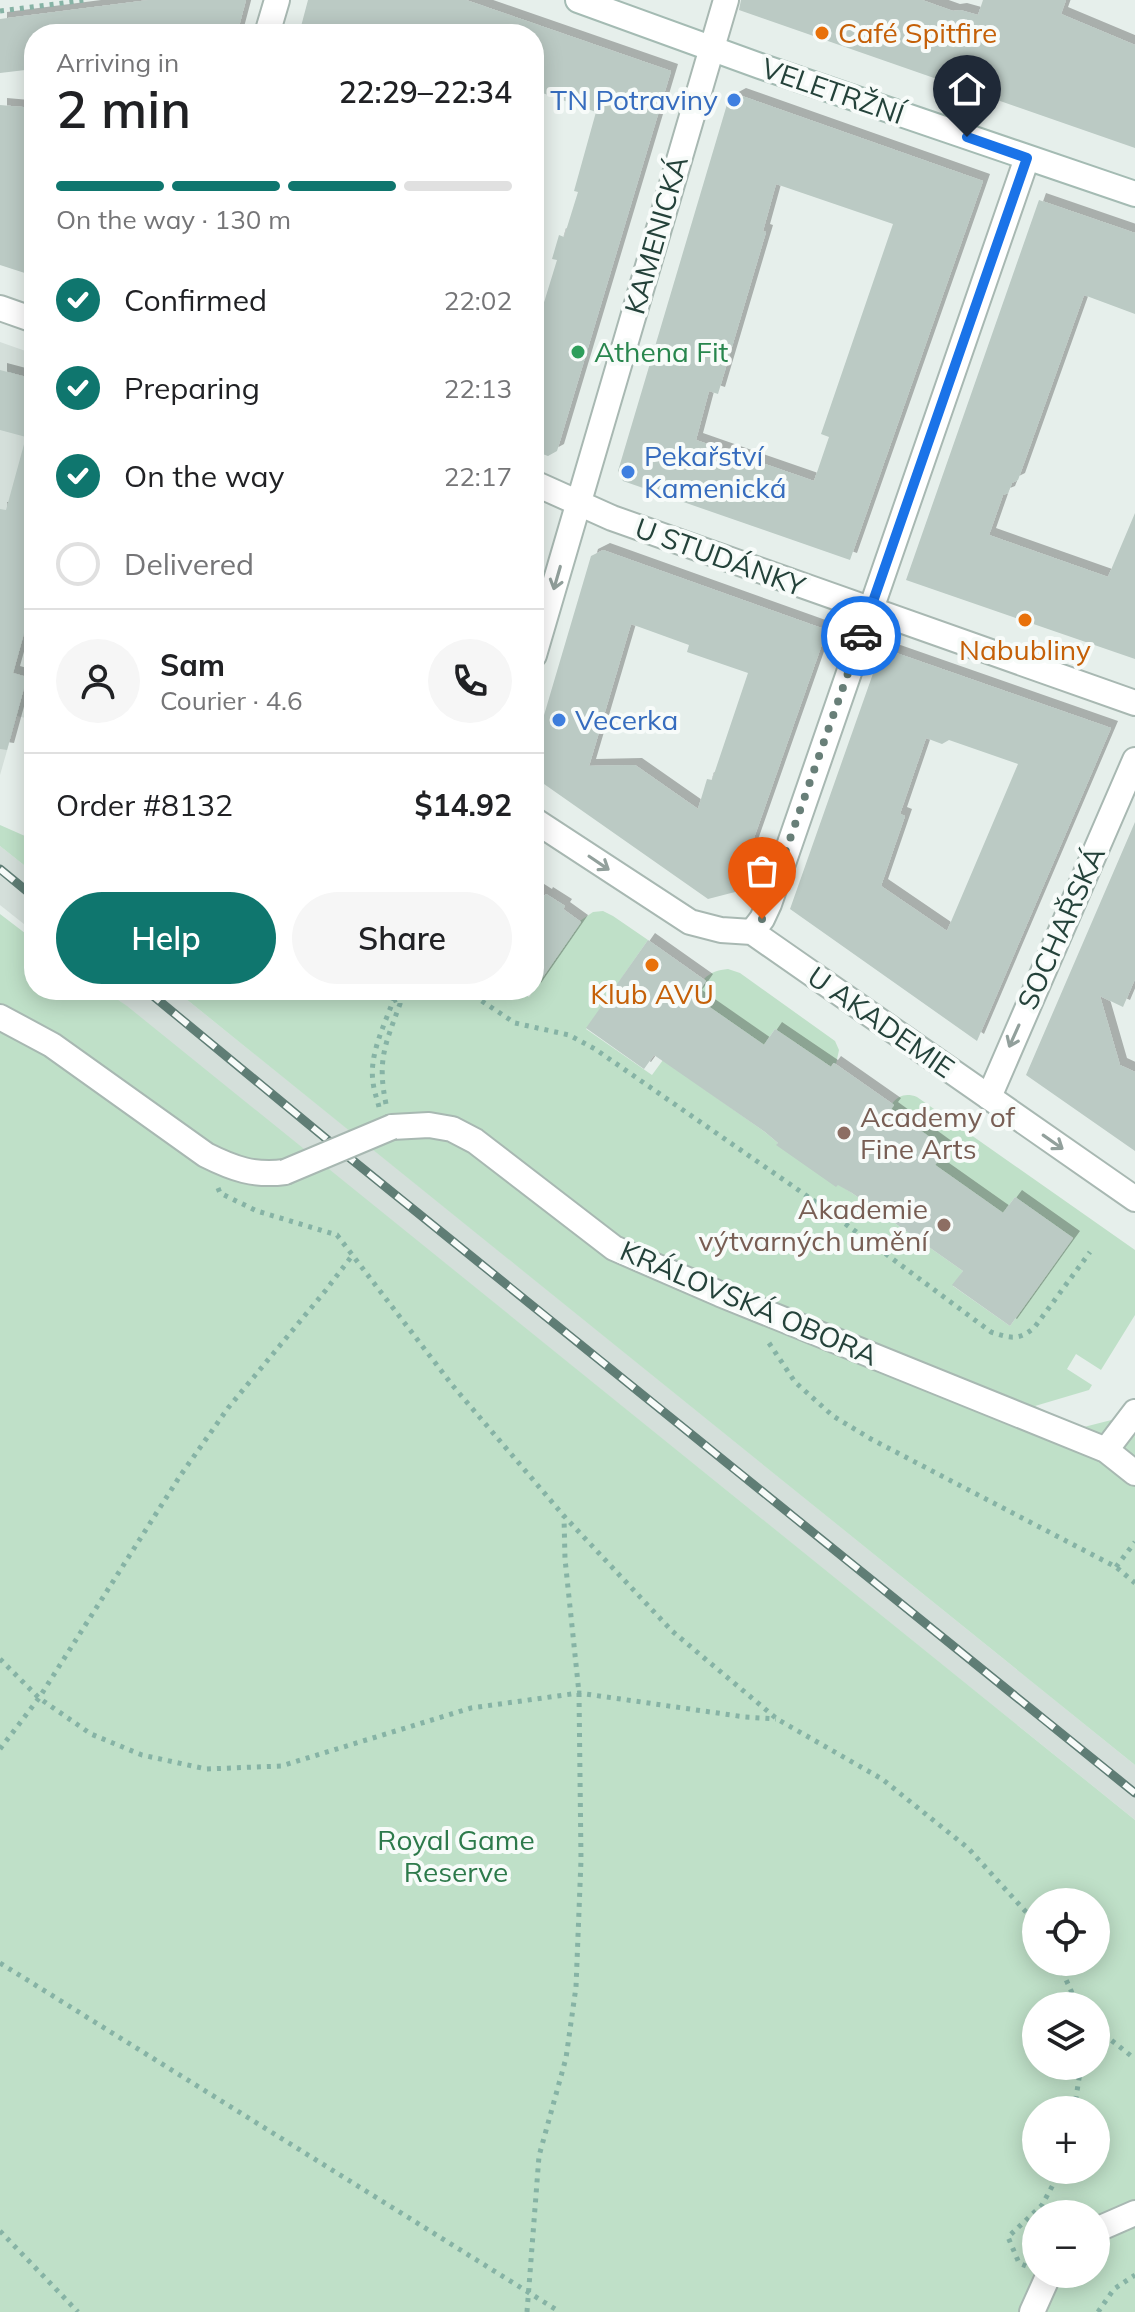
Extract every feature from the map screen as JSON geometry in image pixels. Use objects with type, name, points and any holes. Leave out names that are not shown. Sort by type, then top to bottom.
[{"type":"street","points":[[270,24],[277,0]]},
{"type":"street","name":"VELETRŽNÍ","points":[[578,0],[1135,194]]},
{"type":"street","name":"KAMENICKÁ","points":[[544,621],[726,0]]},
{"type":"street","points":[[752,932],[769,904],[1027,158]]},
{"type":"street","points":[[0,308],[24,316]]},
{"type":"street","name":"U STUDÁNKY","points":[[544,487],[612,518],[1135,703]]},
{"type":"street","name":"SOCHAŘSKÁ","points":[[989,1097],[1135,760]]},
{"type":"street","name":"U AKADEMIE","points":[[544,827],[690,922],[721,930],[752,932],[1135,1199]]},
{"type":"street","name":"KRÁLOVSKÁ OBORA","points":[[0,1017],[52,1045],[206,1155],[227,1166],[264,1175],[285,1172],[386,1117],[452,1129],[475,1141],[614,1248],[1106,1450],[1135,1473]]},
{"type":"street","points":[[1106,1450],[1135,1412]]},
{"type":"street","points":[[1110,2224],[1135,2213]]},
{"type":"street","points":[[1032,2312],[1043,2288]]},
{"type":"path","points":[[0,11],[86,0]]},
{"type":"path","points":[[386,1117],[372,1080],[378,1042],[394,1000]]},
{"type":"path","points":[[480,1000],[515,1023],[569,1035],[595,1049],[820,1205],[991,1332],[1007,1337],[1024,1336],[1034,1328],[1090,1252]]},
{"type":"path","points":[[206,1155],[220,1193],[257,1211],[337,1235],[453,1386],[564,1516],[672,1631],[777,1719],[882,1779],[968,1848],[1022,1908]]},
{"type":"path","points":[[0,1749],[39,1698],[180,1476],[228,1408],[351,1257]]},
{"type":"path","points":[[761,1335],[795,1382],[833,1416],[871,1439],[1116,1567],[1135,1583]]},
{"type":"path","points":[[527,2312],[539,2156],[566,2058],[576,1987],[581,1860],[579,1693],[565,1559],[564,1516]]},
{"type":"path","points":[[1116,1567],[1135,1542]]},
{"type":"path","points":[[0,1659],[39,1698],[91,1734],[142,1755],[206,1769],[281,1766],[471,1708],[579,1693],[777,1719]]},
{"type":"path","points":[[0,1963],[560,2312]]},
{"type":"path","points":[[1110,2039],[1135,2059]]},
{"type":"path","points":[[1019,2263],[1008,2237],[1042,2205],[1053,2184]]},
{"type":"path","points":[[0,2231],[78,2312]]},
{"type":"path","points":[[1098,2312],[1114,2289],[1135,2275]]},
{"type":"shaded area","points":[[0,342],[24,350],[24,718],[17,716],[0,775]]},
{"type":"shaded area","points":[[0,846],[24,865],[24,924],[0,905]]},
{"type":"shaded area","points":[[118,1000],[187,1000],[380,1155],[1135,1765],[1135,1820]]},
{"type":"green space","points":[[0,825],[24,836],[24,865],[0,846]]},
{"type":"green space","points":[[603,911],[613,916],[648,940],[586,1029],[652,1075],[663,1060],[765,1132],[777,1145],[963,1271],[953,1286],[1010,1326],[1073,1238],[1015,1197],[1003,1213],[935,1165],[945,1149],[891,1109],[900,1097],[917,1097],[1135,1250],[1135,1315],[1101,1370],[1076,1354],[1067,1369],[1092,1385],[1089,1390],[1035,1406],[1080,1428],[1135,1414],[1135,1765],[187,1000],[544,1000],[544,975],[580,921],[593,912]]},
{"type":"green space","name":"Royal Game Reserve","points":[[0,914],[24,932],[24,1000],[118,1000],[127,1006],[1135,1820],[1135,2312],[0,2312]]},
{"type":"green space","points":[[728,969],[740,973],[835,1041],[839,1050],[836,1064],[833,1063],[831,1067],[775,1029],[764,1045],[695,997],[706,981],[704,979]]},
{"type":"building","points":[[149,0],[246,0],[240,24],[24,24],[24,70],[0,73],[0,19]]},
{"type":"building","points":[[308,0],[466,0],[535,24],[302,24]]},
{"type":"building","points":[[741,0],[922,0],[953,11],[978,15],[983,0],[1066,0],[1061,14],[1135,45],[1135,148],[739,10]]},
{"type":"building","points":[[544,27],[671,71],[557,451],[548,456],[544,455],[544,302],[557,260],[552,259],[559,235],[564,237],[578,192],[574,191],[596,112],[544,94]]},
{"type":"building","points":[[739,95],[983,181],[850,560],[623,481],[618,471],[728,101]],"holes":[[[776,184],[893,224],[821,434],[829,437],[814,481],[696,440],[709,391],[718,394],[766,232],[763,231]]]},
{"type":"building","points":[[0,105],[24,107],[24,273],[0,265]]},
{"type":"building","points":[[1039,200],[1135,233],[1135,314],[1084,295],[1018,480],[1003,495],[989,535],[1108,577],[1135,513],[1135,659],[906,580]]},
{"type":"building","points":[[0,370],[24,376],[24,436],[0,430]]},
{"type":"building","points":[[24,444],[24,633],[13,673],[24,676],[24,688],[7,750],[0,749],[0,509],[6,510]]},
{"type":"building","points":[[603,550],[827,630],[735,892],[708,899],[544,784],[544,715],[591,556]],"holes":[[[631,624],[689,645],[687,652],[748,673],[712,780],[707,779],[698,809],[635,765],[589,766]]]},
{"type":"building","points":[[882,648],[1111,728],[977,1041],[790,909]],"holes":[[[926,738],[942,744],[949,740],[1018,764],[947,931],[881,886],[905,816],[900,814]]]},
{"type":"building","points":[[1135,822],[1135,979],[1123,1007],[1100,996],[1120,1065],[1135,1072],[1135,1151],[1026,1075]]},
{"type":"building","points":[[544,895],[565,906],[563,909],[581,922],[544,976]]},
{"type":"building","name":"Academy of Fine Arts","points":[[648,940],[706,981],[695,997],[764,1045],[775,1029],[831,1067],[834,1063],[894,1105],[891,1109],[946,1149],[935,1165],[1003,1213],[1015,1197],[1073,1238],[1010,1326],[952,1285],[963,1271],[852,1193],[838,1185],[836,1187],[776,1145],[778,1143],[765,1132],[654,1055],[644,1069],[586,1028]]},
{"type":"railway","points":[[0,869],[24,889]]},
{"type":"railway","points":[[158,1000],[1135,1793]]},
{"type":"way so far","points":[[762,919],[861,636]]},
{"type":"place","name":"Café Spitfire","points":[[822,33]]},
{"type":"place","name":"TN Potraviny","points":[[734,100]]},
{"type":"place","name":"Athena Fit","points":[[578,352]]},
{"type":"place","name":"Pekařství Kamenická","points":[[628,472]]},
{"type":"place","name":"Nabubliny","points":[[1025,620]]},
{"type":"place","name":"Vecerka","points":[[559,720]]},
{"type":"place","name":"Klub AVU","points":[[652,965]]},
{"type":"place","name":"Academy of Fine Arts","points":[[844,1133]]},
{"type":"place","name":"Akademie výtvarných umění","points":[[944,1225]]},
{"type":"route","points":[[861,636],[1027,158],[967,137]]}]
